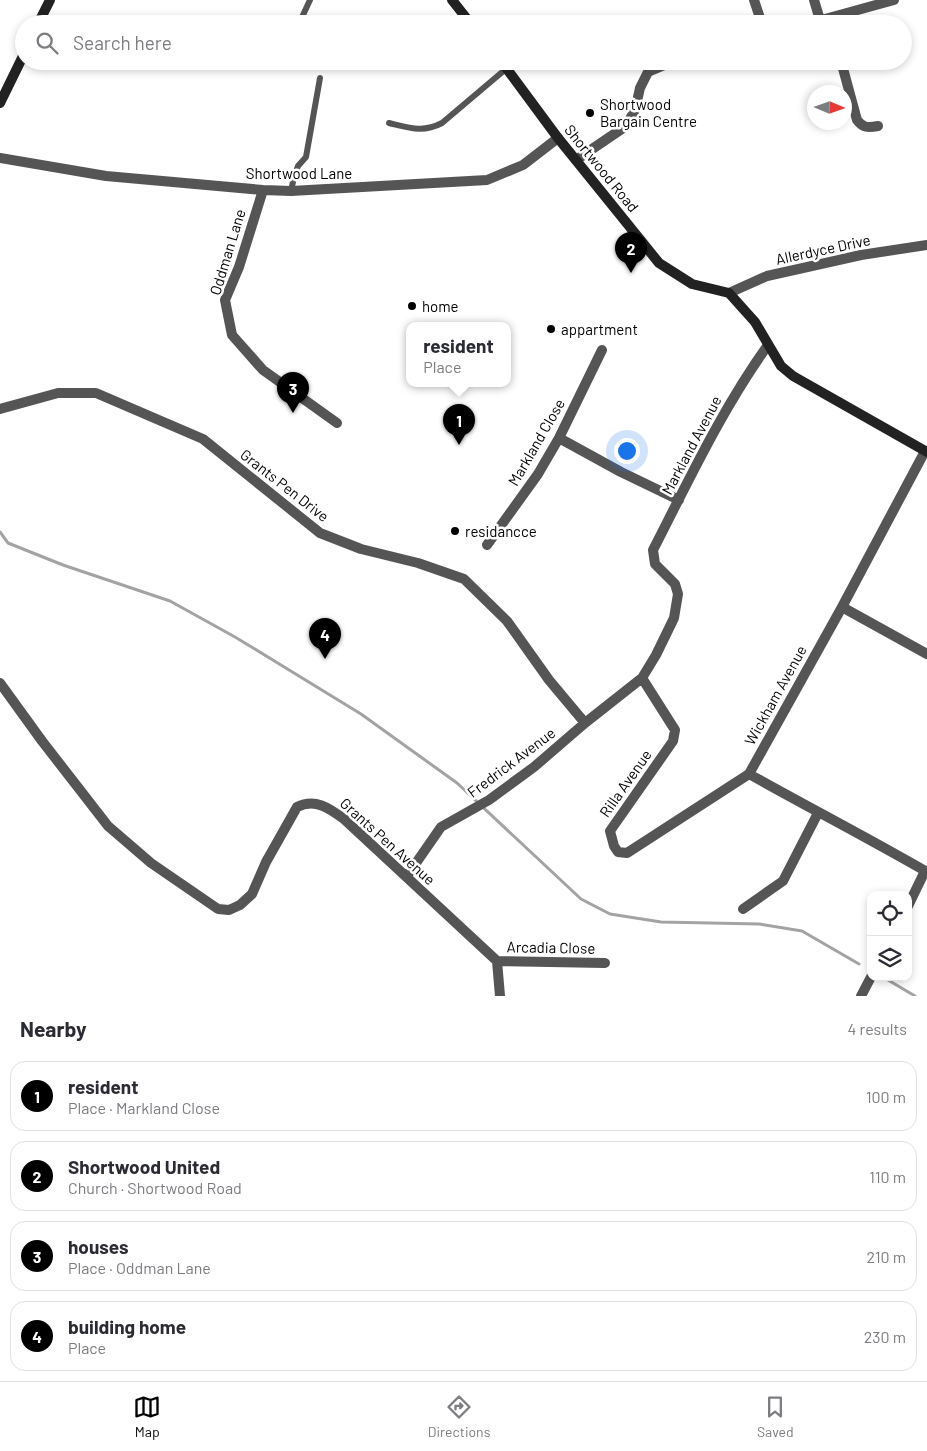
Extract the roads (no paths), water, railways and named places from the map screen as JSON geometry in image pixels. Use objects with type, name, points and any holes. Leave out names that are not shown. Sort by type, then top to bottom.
[{"type":"main road","points":[[42,15],[50,0]]},
{"type":"main road","points":[[452,0],[464,15]]},
{"type":"main road","points":[[0,103],[16,70]]},
{"type":"main road","name":"Shortwood Road","points":[[508,70],[558,138],[659,263],[692,284],[729,293]]},
{"type":"main road","points":[[729,293],[755,322],[781,366],[793,376],[926,452]]},
{"type":"street","points":[[754,0],[759,15]]},
{"type":"street","points":[[814,0],[823,15]]},
{"type":"street","points":[[843,15],[894,0]]},
{"type":"street","points":[[576,160],[626,126],[635,110],[640,88],[648,72],[653,70]]},
{"type":"street","points":[[843,70],[860,125],[865,127],[878,126]]},
{"type":"street","name":"Shortwood Lane","points":[[0,158],[106,176],[291,191],[488,180],[523,165],[558,138]]},
{"type":"street","name":"Oddman Lane","points":[[263,190],[239,267],[225,300],[232,335],[263,370],[337,424]]},
{"type":"street","name":"Allerdyce Drive","points":[[729,293],[767,276],[861,255],[927,245]]},
{"type":"street","name":"Markland Avenue","points":[[642,678],[656,655],[674,618],[678,594],[675,584],[655,564],[653,550],[713,433],[749,372],[768,345]]},
{"type":"street","name":"Markland Close","points":[[486,545],[538,474],[559,438],[602,350]]},
{"type":"street","name":"Grants Pen Drive","points":[[0,409],[58,393],[96,393],[203,439],[320,533],[361,549],[418,563],[464,580],[507,621],[549,680],[585,723]]},
{"type":"street","points":[[559,438],[621,472],[679,500]]},
{"type":"street","name":"Wickham Avenue","points":[[749,774],[926,452]]},
{"type":"street","points":[[842,607],[927,654]]},
{"type":"street","name":"Fredrick Avenue","points":[[406,876],[441,827],[489,800],[534,767],[585,723],[642,678]]},
{"type":"street","name":"Rilla Avenue","points":[[642,678],[675,730],[673,741],[610,831],[614,846],[618,852],[627,853],[749,774]]},
{"type":"street","name":"Grants Pen Avenue","points":[[0,683],[108,826],[151,863],[218,909],[229,910],[240,905],[252,894],[266,862],[297,807],[304,803],[324,805],[344,819],[497,961]]},
{"type":"street","points":[[749,774],[818,813],[863,835],[926,872],[912,898]]},
{"type":"street","points":[[743,909],[783,881],[818,813]]},
{"type":"street","points":[[497,961],[500,996]]},
{"type":"street","name":"Arcadia Close","points":[[497,961],[605,963]]},
{"type":"street","points":[[861,996],[869,981]]},
{"type":"lane","points":[[303,15],[310,0]]},
{"type":"lane","points":[[389,123],[418,129],[432,129],[442,123],[499,70]]},
{"type":"lane","points":[[291,191],[298,166],[306,157],[320,78]]},
{"type":"waterway","points":[[0,532],[8,543],[63,565],[170,601],[235,637],[361,714],[457,783],[581,899],[610,914],[661,922],[759,924],[802,931],[859,964]]},
{"type":"waterway","points":[[890,981],[915,996]]},
{"type":"place","name":"Shortwood Bargain Centre","points":[[590,113]]},
{"type":"place","name":"Shortwood United","points":[[631,273]]},
{"type":"place","name":"home","points":[[412,306]]},
{"type":"place","name":"appartment","points":[[551,329]]},
{"type":"place","name":"houses","points":[[293,413]]},
{"type":"place","name":"resident","points":[[459,445]]},
{"type":"place","name":"residancce","points":[[455,531]]},
{"type":"place","name":"building home","points":[[325,659]]}]
